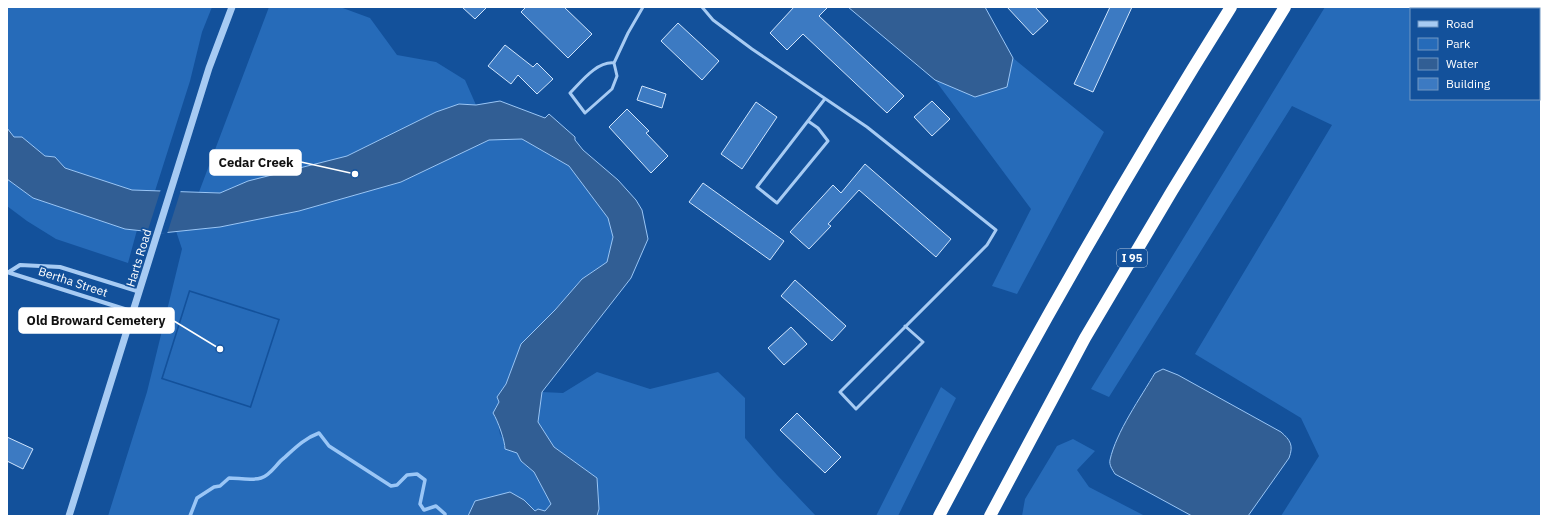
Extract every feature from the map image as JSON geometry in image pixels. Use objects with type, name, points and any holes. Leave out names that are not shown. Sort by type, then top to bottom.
[{"type":"highway","points":[[939,516],[977,444],[1128,176],[1231,7]]},
{"type":"highway","name":"I 95","points":[[990,516],[1085,338],[1172,191],[1285,7]]},
{"type":"street","name":"Harts Road","points":[[69,516],[156,242],[209,68],[232,7]]},
{"type":"street","points":[[8,272],[20,265],[60,267],[140,292]]},
{"type":"street","name":"Bertha Street","points":[[8,272],[134,312]]},
{"type":"lane","points":[[614,63],[607,62],[600,65],[570,93],[585,113],[612,89],[617,76],[614,63],[628,33],[643,7]]},
{"type":"lane","points":[[702,7],[713,20],[824,100],[867,127],[996,230],[987,245],[905,326],[840,392],[856,409],[922,342],[905,326]]},
{"type":"lane","points":[[808,121],[818,128],[828,141],[777,203],[757,186],[824,100]]},
{"type":"green space","points":[[7,7],[212,7],[202,32],[190,81],[155,191],[132,190],[65,168],[55,157],[45,156],[22,137],[14,137],[7,128]]},
{"type":"green space","points":[[269,7],[340,7],[370,18],[397,55],[436,62],[465,80],[476,105],[459,104],[436,112],[347,156],[248,181],[220,193],[199,192]]},
{"type":"green space","points":[[1325,7],[1541,7],[1541,516],[1281,516],[1319,456],[1301,418],[1195,354],[1332,125],[1292,106],[1109,397],[1091,389]]},
{"type":"green space","points":[[1013,58],[1104,132],[1017,294],[992,286],[1031,209],[935,80],[975,97],[1007,87]]},
{"type":"green space","points":[[522,139],[569,166],[608,218],[613,237],[607,262],[582,279],[555,310],[521,344],[506,384],[497,397],[499,402],[495,408],[500,434],[505,442],[517,453],[521,461],[534,472],[551,504],[545,511],[535,511],[524,500],[475,501],[468,516],[108,516],[147,392],[182,249],[176,231],[220,227],[299,211],[401,182],[489,140]],"holes":[[[189,290],[280,319],[251,408],[161,379]]]},
{"type":"green space","points":[[7,179],[33,198],[125,229],[137,230],[128,263],[56,239],[27,221],[7,206]]},
{"type":"green space","points":[[190,292],[278,320],[250,406],[163,378]]},
{"type":"green space","points":[[597,372],[650,389],[718,372],[745,398],[745,438],[777,475],[816,516],[597,516],[599,509],[597,478],[554,447],[538,422],[542,392],[563,393]]},
{"type":"green space","points":[[941,387],[956,398],[898,516],[876,516]]},
{"type":"green space","points":[[1073,439],[1095,451],[1077,470],[1089,487],[1145,516],[1022,516],[1025,499],[1057,446]]},
{"type":"water","points":[[848,7],[985,7],[1013,58],[1007,87],[975,97],[935,80]]},
{"type":"water","points":[[500,101],[545,118],[549,114],[575,137],[575,140],[583,150],[618,180],[636,200],[642,210],[648,239],[631,278],[542,392],[538,422],[554,447],[597,478],[599,509],[597,516],[468,516],[475,501],[510,492],[524,500],[535,511],[538,509],[545,511],[551,504],[534,472],[521,461],[517,453],[505,449],[501,431],[493,413],[499,402],[497,397],[506,384],[521,344],[555,310],[582,279],[607,262],[613,237],[608,218],[569,166],[522,139],[489,140],[401,182],[299,211],[220,227],[162,233],[125,229],[33,198],[7,179],[7,128],[14,137],[22,137],[45,156],[55,157],[65,168],[132,190],[220,193],[248,181],[347,156],[436,112],[459,104],[476,105]]},
{"type":"water","points":[[1163,369],[1178,375],[1281,432],[1289,440],[1291,450],[1289,458],[1248,516],[1192,516],[1115,474],[1110,465],[1110,460],[1123,426],[1155,373]]},
{"type":"pier","points":[[161,189],[181,190],[167,234],[147,233]]},
{"type":"building","points":[[462,7],[487,7],[475,19]]},
{"type":"building","points":[[526,7],[564,7],[592,34],[568,58],[521,12]]},
{"type":"building","points":[[794,7],[828,7],[819,16],[904,96],[887,113],[803,34],[787,50],[770,33]]},
{"type":"building","points":[[1007,7],[1035,7],[1048,21],[1033,35]]},
{"type":"building","points":[[1110,7],[1132,7],[1093,92],[1074,84]]},
{"type":"building","points":[[678,23],[719,61],[702,80],[661,41]]},
{"type":"building","points":[[505,45],[533,67],[537,63],[553,79],[537,94],[518,75],[511,84],[488,66]]},
{"type":"building","points":[[642,86],[666,94],[662,108],[637,100]]},
{"type":"building","points":[[932,101],[950,119],[932,136],[914,117]]},
{"type":"building","points":[[756,102],[777,117],[742,169],[721,154]]},
{"type":"building","points":[[627,109],[649,131],[646,133],[668,156],[651,173],[609,127]]},
{"type":"building","points":[[865,164],[951,239],[936,257],[859,190],[828,224],[831,226],[809,249],[790,232],[833,185],[841,193]]},
{"type":"building","points":[[703,183],[784,241],[770,260],[689,202]]},
{"type":"building","points":[[795,280],[846,326],[832,341],[781,296]]},
{"type":"building","points":[[791,327],[807,344],[784,365],[768,348]]},
{"type":"building","points":[[797,413],[841,457],[825,473],[780,430]]},
{"type":"building","points":[[7,437],[33,449],[23,469],[7,461]]},
{"type":"waterway","points":[[190,516],[197,498],[214,487],[220,486],[229,478],[253,479],[265,477],[281,460],[300,444],[319,433],[329,446],[391,486],[397,485],[407,475],[417,474],[425,480],[420,504],[424,510],[436,506],[445,514],[445,516]]},
{"type":"place","name":"Cedar Creek","points":[[355,174]]},
{"type":"place","name":"Old Broward Cemetery","points":[[220,349]]}]
